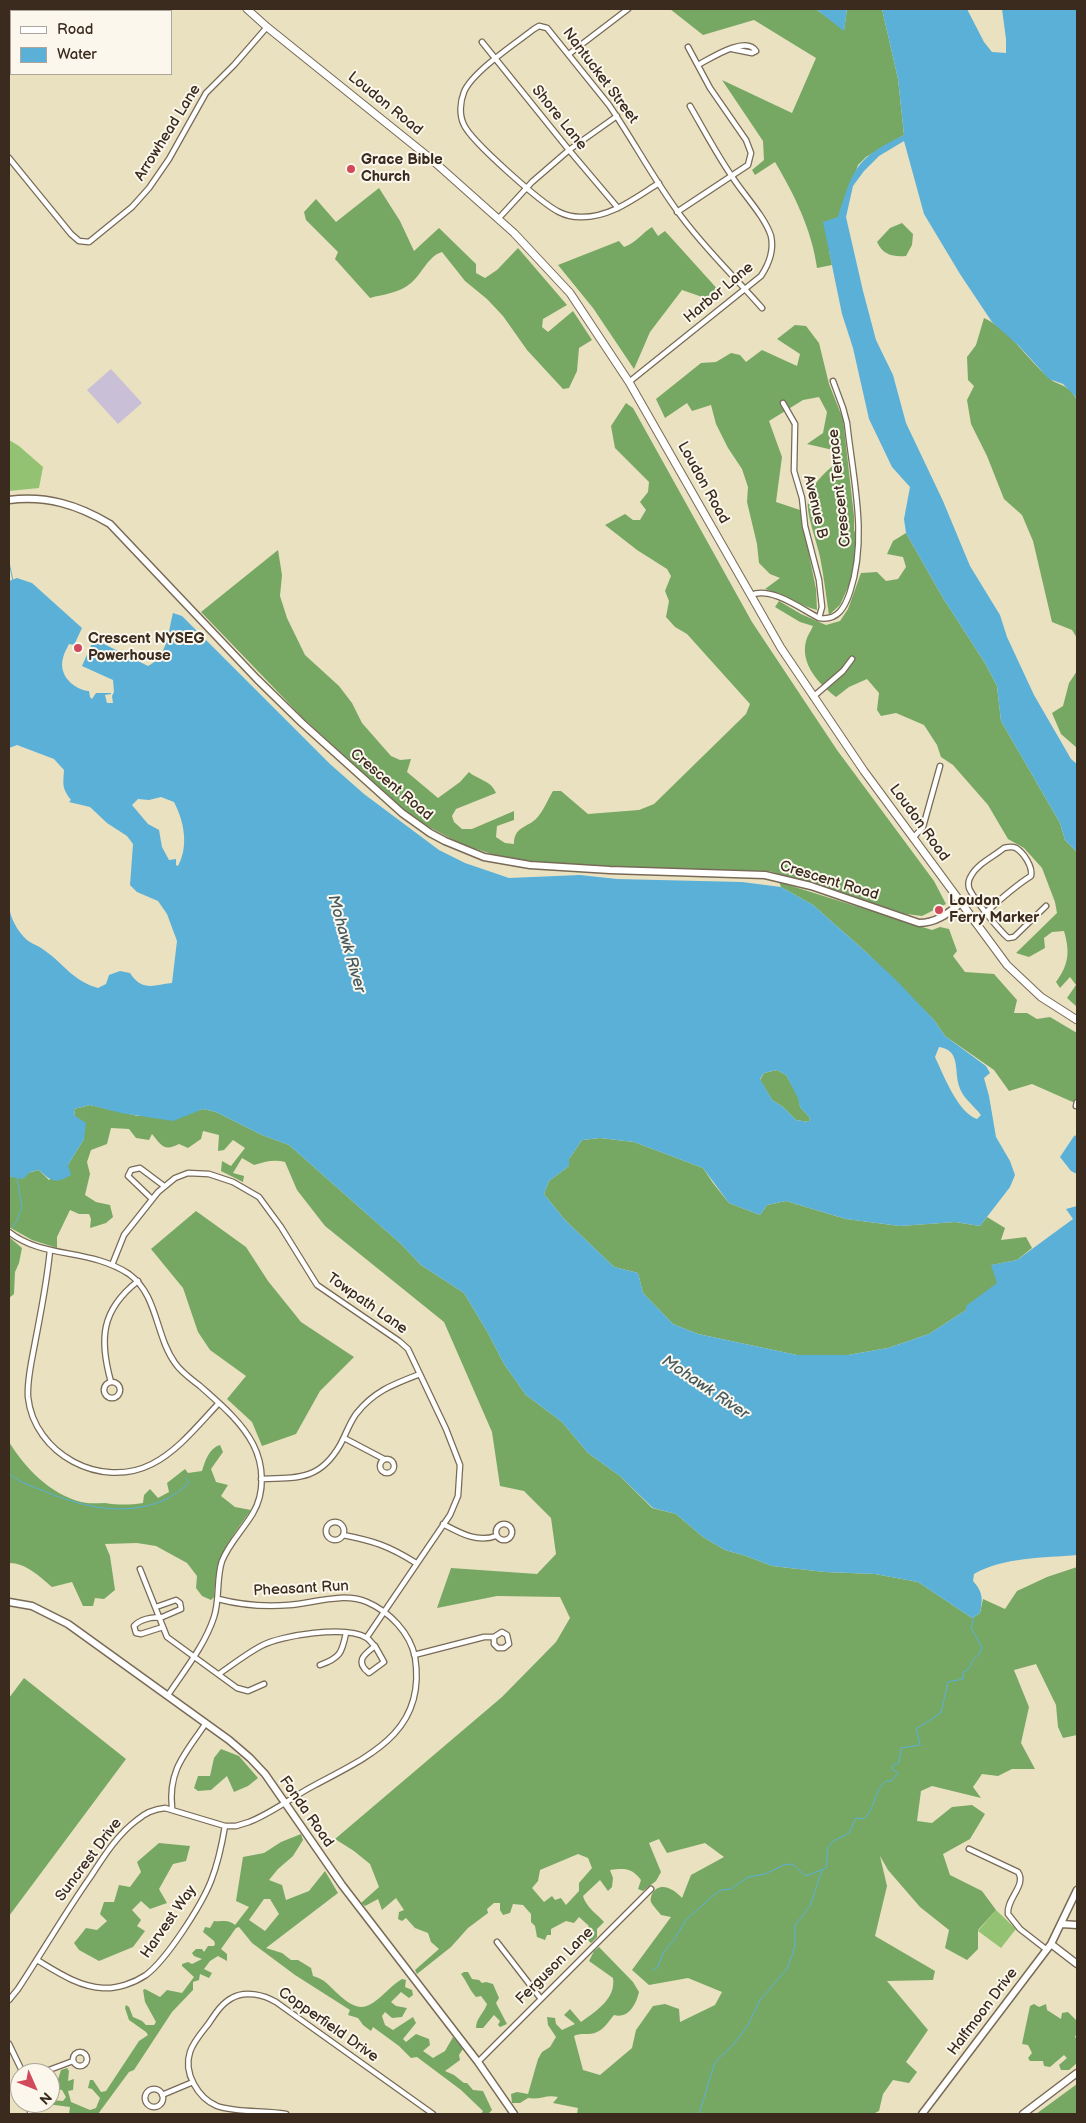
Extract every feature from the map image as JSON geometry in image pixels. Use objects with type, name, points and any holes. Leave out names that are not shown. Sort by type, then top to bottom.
[{"type":"main road","name":"Loudon Road","points":[[248,9],[267,27],[431,159],[498,218],[570,293],[629,382],[781,648],[813,698],[974,922],[1007,964],[1041,997],[1077,1020]]},
{"type":"street","points":[[569,54],[628,9]]},
{"type":"street","name":"Nantucket Street","points":[[659,183],[618,208],[589,217],[567,215],[549,206],[505,170],[474,139],[462,120],[461,105],[464,91],[473,78],[540,26],[544,26],[551,31],[617,116],[659,183],[677,212],[762,308]]},
{"type":"street","name":"Arrowhead Lane","points":[[9,158],[71,234],[82,243],[89,242],[132,207],[149,188],[169,159],[206,93],[234,65],[267,27]]},
{"type":"street","name":"Shore Lane","points":[[482,42],[618,208]]},
{"type":"street","points":[[677,212],[748,165],[751,153],[746,140],[710,88],[688,47]]},
{"type":"street","points":[[698,65],[732,49]]},
{"type":"street","name":"Harbor Lane","points":[[629,382],[746,289],[767,268],[771,254],[772,242],[767,227],[732,177],[690,106]]},
{"type":"street","points":[[498,218],[527,187],[569,150],[617,116]]},
{"type":"street","name":"Crescent Terrace","points":[[819,618],[832,618],[845,607],[855,578],[859,548],[858,513],[846,423],[833,381]]},
{"type":"street","name":"Avenue B","points":[[784,403],[795,424],[794,471],[802,498],[805,526],[820,586],[822,607],[819,618]]},
{"type":"street","name":"Crescent Road","points":[[9,500],[42,499],[56,501],[87,511],[110,524],[257,679],[302,723],[402,813],[430,833],[460,848],[503,862],[530,865],[610,870],[765,875],[811,886],[919,923],[927,923],[939,919],[961,903]]},
{"type":"street","points":[[751,595],[758,592],[769,593],[819,618]]},
{"type":"street","points":[[813,698],[843,671],[852,659]]},
{"type":"street","points":[[913,838],[923,826],[940,766]]},
{"type":"street","points":[[974,922],[986,912],[1019,883],[1031,876],[1031,867],[1014,846],[1004,848],[978,867],[970,877],[970,889],[986,912],[1004,934],[1011,938],[1046,906]]},
{"type":"street","points":[[152,1199],[128,1176],[131,1170],[140,1168],[164,1186]]},
{"type":"street","name":"Towpath Lane","points":[[112,1265],[124,1235],[164,1186],[175,1178],[188,1173],[209,1174],[233,1182],[251,1192],[268,1208],[317,1286],[408,1349],[446,1429],[460,1465],[460,1481],[456,1504],[367,1638]]},
{"type":"street","points":[[9,1232],[30,1245],[87,1256],[112,1265],[138,1281],[151,1302],[170,1357],[178,1368],[219,1403],[242,1427],[259,1457],[260,1493],[256,1507],[229,1546],[222,1562],[218,1599],[211,1627],[168,1695]]},
{"type":"street","points":[[50,1250],[28,1384],[32,1414],[44,1437],[56,1450],[82,1467],[91,1470],[116,1472],[147,1467],[172,1450],[219,1403]]},
{"type":"street","points":[[111,1382],[104,1347],[107,1322],[115,1304],[123,1293],[138,1281]]},
{"type":"street","points":[[261,1479],[296,1477],[318,1470],[329,1462],[356,1414],[382,1389],[420,1374]]},
{"type":"street","points":[[344,1438],[384,1459]]},
{"type":"street","points":[[335,1522],[340,1524],[344,1529],[343,1535],[337,1540],[331,1539],[326,1532],[327,1526],[335,1522]]},
{"type":"street","points":[[443,1524],[476,1538],[496,1536]]},
{"type":"street","points":[[343,1535],[378,1542],[416,1563]]},
{"type":"street","points":[[140,1569],[167,1636],[243,1691],[264,1684]]},
{"type":"street","name":"Pheasant Run","points":[[218,1599],[235,1604],[263,1606],[349,1598],[368,1602],[384,1612],[399,1626],[411,1644],[416,1670],[415,1693],[409,1712],[398,1729],[371,1755],[284,1803]]},
{"type":"street","points":[[156,1607],[176,1600],[180,1603],[181,1609],[160,1618],[156,1617],[136,1623],[134,1626],[136,1633],[141,1634],[162,1627]]},
{"type":"street","name":"Fonda Road","points":[[9,1602],[32,1606],[68,1624],[168,1695],[250,1758],[265,1774],[342,1885],[478,2062],[511,2113]]},
{"type":"street","points":[[219,1674],[268,1642],[301,1634],[330,1632],[367,1638],[375,1646],[384,1662],[369,1673],[360,1660],[363,1655],[375,1646]]},
{"type":"street","points":[[320,1665],[331,1662],[340,1653],[346,1634]]},
{"type":"street","points":[[414,1655],[484,1637],[494,1638]]},
{"type":"street","points":[[206,1724],[176,1769],[171,1789],[172,1808],[225,1826],[236,1826],[249,1822],[284,1803]]},
{"type":"street","name":"Suncrest Drive","points":[[9,2000],[65,1913],[120,1837],[134,1822],[146,1814],[158,1808],[172,1808]]},
{"type":"street","name":"Harvest Way","points":[[36,1960],[79,1983],[104,1989],[131,1983],[146,1974],[176,1939],[204,1896],[216,1865],[225,1826]]},
{"type":"street","points":[[969,1849],[1018,1872],[1021,1876],[1020,1882],[1008,1906],[1008,1914],[1020,1928],[1077,1964]]},
{"type":"street","name":"Ferguson Lane","points":[[478,2062],[651,1889]]},
{"type":"street","name":"Halfmoon Drive","points":[[922,2114],[1049,1947],[1062,1924],[1077,1890]]},
{"type":"street","points":[[1062,1924],[1077,1925]]},
{"type":"street","points":[[497,1942],[541,1999]]},
{"type":"street","name":"Copperfield Drive","points":[[193,2082],[188,2064],[189,2053],[204,2029],[221,2006],[232,1997],[255,1994],[268,1997],[276,2002],[433,2114]]},
{"type":"street","points":[[9,2044],[18,2063]]},
{"type":"street","points":[[60,2066],[73,2061]]},
{"type":"street","points":[[1023,2114],[1077,2073]]},
{"type":"street","points":[[162,2095],[193,2082],[198,2091],[218,2106],[286,2114]]},
{"type":"street","points":[[150,2089],[156,2089],[162,2095],[162,2101],[158,2105],[153,2107],[146,2102],[145,2096],[150,2089]]},
{"type":"street","points":[[420,2114],[424,2109]]},
{"type":"shaded area","points":[[111,369],[142,403],[118,424],[87,390]]},
{"type":"green space","points":[[670,9],[816,9],[844,30],[847,9],[882,9],[898,79],[904,135],[866,157],[858,165],[829,250],[832,265],[817,268],[807,226],[775,162],[755,175],[752,170],[764,160],[763,141],[722,80],[792,113],[816,58],[754,20],[703,35]]},
{"type":"green space","points":[[379,188],[400,221],[414,251],[439,228],[476,264],[476,273],[485,278],[497,270],[518,248],[567,305],[543,319],[542,327],[548,332],[573,311],[592,340],[579,348],[577,371],[569,388],[563,389],[527,350],[503,316],[487,299],[465,281],[442,252],[433,257],[407,286],[397,291],[370,298],[335,259],[338,252],[306,220],[304,212],[316,199],[336,222]]},
{"type":"green space","points":[[902,223],[913,234],[912,245],[906,256],[897,256],[885,252],[877,242],[890,228]]},
{"type":"green space","points":[[652,227],[658,236],[665,231],[721,293],[711,300],[682,290],[650,332],[634,369],[593,308],[558,265],[619,241],[624,247]]},
{"type":"green space","points":[[984,318],[994,323],[1010,337],[1048,377],[1071,391],[1077,401],[1077,638],[1072,630],[1052,622],[1033,541],[1022,515],[1004,499],[987,456],[971,424],[967,400],[974,386],[968,380],[967,357],[976,345]]},
{"type":"green space","points":[[795,325],[806,326],[819,343],[829,384],[843,419],[854,530],[859,544],[849,585],[840,605],[829,615],[820,557],[808,507],[808,501],[815,485],[835,464],[833,450],[807,444],[823,433],[827,412],[819,397],[803,400],[769,421],[782,457],[776,502],[800,510],[816,589],[817,610],[765,589],[780,578],[770,574],[759,563],[757,544],[747,502],[748,487],[742,469],[728,448],[716,424],[711,405],[692,411],[687,403],[665,418],[656,399],[701,363],[716,362],[731,353],[740,355],[746,362],[762,350],[797,366],[800,354],[777,339]]},
{"type":"green space","points":[[626,403],[633,408],[752,622],[837,750],[934,881],[946,904],[922,916],[906,914],[769,871],[587,866],[547,863],[504,858],[461,844],[406,812],[302,717],[201,612],[278,550],[282,575],[280,596],[287,618],[305,655],[339,686],[352,703],[362,723],[391,756],[400,760],[411,759],[407,772],[438,798],[460,782],[469,772],[491,785],[494,789],[496,793],[456,809],[452,816],[454,822],[462,829],[472,829],[514,811],[514,820],[497,826],[496,837],[505,843],[514,844],[518,831],[539,816],[553,791],[561,791],[588,814],[639,810],[654,804],[746,714],[750,704],[687,634],[675,627],[666,617],[669,601],[665,591],[671,576],[667,569],[637,550],[605,525],[625,514],[633,520],[640,520],[646,510],[640,502],[648,492],[649,482],[615,448],[611,426]]},
{"type":"green space","points":[[9,440],[19,446],[43,467],[39,488],[9,491]]},
{"type":"green space","points":[[906,533],[943,598],[985,663],[997,686],[1001,721],[1060,823],[1065,840],[1077,852],[1077,1007],[1067,998],[1076,985],[1070,977],[1060,988],[1056,982],[1064,969],[1068,952],[1064,931],[1052,932],[1044,938],[1045,948],[1029,957],[1016,953],[1057,913],[1055,902],[1042,868],[1024,848],[1008,839],[988,805],[953,765],[941,757],[937,745],[924,725],[896,713],[881,716],[877,710],[879,693],[867,679],[849,687],[836,697],[823,686],[812,673],[806,658],[806,641],[813,626],[800,622],[775,607],[779,601],[801,614],[826,625],[840,621],[848,609],[861,573],[877,572],[886,581],[898,579],[906,567],[903,557],[887,554],[893,541]]},
{"type":"green space","points":[[1077,671],[1077,748],[1061,734],[1052,713],[1063,706],[1069,683]]},
{"type":"green space","points":[[779,882],[932,930],[940,927],[949,929],[957,951],[953,956],[965,972],[994,974],[1017,1000],[1014,1013],[1027,1013],[1037,1019],[1050,1017],[1077,1033],[1077,1093],[1075,1103],[1032,1084],[1009,1091],[994,1070],[945,1036],[934,1020],[866,952],[813,905],[781,887]]},
{"type":"green space","points":[[777,1070],[786,1075],[799,1098],[800,1107],[810,1118],[809,1122],[796,1120],[783,1107],[772,1100],[760,1080],[764,1073]]},
{"type":"green space","points":[[90,1105],[138,1116],[189,1113],[203,1109],[216,1112],[262,1135],[289,1145],[401,1244],[421,1265],[464,1293],[504,1364],[526,1395],[562,1422],[588,1453],[620,1476],[652,1508],[676,1514],[703,1537],[725,1550],[772,1566],[825,1572],[875,1574],[918,1582],[972,1618],[980,1613],[983,1599],[1005,1609],[1017,1591],[1047,1577],[1077,1567],[1077,1735],[1063,1738],[1058,1727],[1056,1705],[1036,1664],[1014,1670],[1029,1707],[1021,1743],[1035,1769],[1012,1769],[998,1776],[982,1774],[973,1787],[981,1798],[932,1786],[921,1791],[917,1821],[932,1823],[952,1807],[972,1805],[985,1814],[970,1839],[943,1854],[950,1875],[982,1891],[996,1910],[978,1930],[978,1949],[967,1960],[945,1948],[949,1930],[920,1907],[888,1870],[880,1856],[887,1886],[875,1936],[935,1971],[933,1980],[887,1981],[928,2030],[906,2062],[917,2072],[909,2083],[893,2080],[883,2094],[879,2111],[873,2114],[577,2114],[578,2108],[553,2103],[558,2097],[554,2096],[528,2098],[520,2103],[512,2103],[511,2094],[517,2092],[528,2094],[538,2059],[542,2052],[550,2047],[556,2037],[548,2025],[547,2017],[555,2018],[556,2024],[562,2030],[575,2024],[564,2015],[570,2009],[581,2022],[599,2009],[608,1998],[613,1985],[613,1978],[589,1961],[594,1951],[599,1947],[633,1982],[639,1992],[634,2006],[628,2013],[619,2016],[614,2015],[600,2031],[574,2036],[583,2070],[600,2075],[632,2048],[636,2030],[653,2006],[665,2004],[679,2009],[680,2022],[715,2005],[722,1992],[688,1978],[649,1985],[632,1970],[671,1917],[661,1915],[652,1904],[651,1897],[655,1890],[663,1887],[667,1888],[682,1898],[691,1875],[724,1857],[705,1843],[667,1853],[659,1839],[649,1843],[661,1872],[656,1881],[643,1891],[638,1889],[641,1880],[634,1873],[624,1869],[615,1869],[610,1870],[613,1878],[612,1887],[608,1891],[600,1880],[583,1896],[589,1907],[604,1922],[597,1929],[597,1937],[591,1943],[581,1934],[589,1926],[579,1917],[574,1923],[566,1921],[551,1929],[551,1935],[547,1935],[545,1940],[537,1937],[535,1926],[531,1922],[531,1914],[523,1905],[513,1904],[510,1913],[503,1915],[500,1910],[500,1903],[494,1903],[487,1909],[488,1913],[468,1928],[451,1947],[417,1974],[415,1970],[439,1949],[431,1942],[428,1933],[415,1928],[406,1918],[402,1921],[398,1919],[399,1912],[404,1910],[396,1898],[382,1910],[378,1899],[365,1906],[361,1903],[379,1887],[370,1864],[335,1839],[502,1697],[556,1642],[570,1618],[560,1597],[497,1596],[437,1608],[451,1568],[537,1574],[556,1554],[551,1518],[524,1491],[500,1486],[492,1432],[444,1322],[325,1226],[297,1190],[285,1162],[273,1161],[254,1165],[242,1158],[233,1173],[244,1176],[243,1182],[221,1171],[222,1161],[231,1166],[245,1148],[233,1140],[224,1150],[218,1151],[219,1135],[203,1131],[201,1139],[188,1148],[179,1144],[166,1147],[152,1134],[149,1140],[136,1138],[129,1129],[111,1128],[107,1144],[91,1150],[87,1162],[90,1174],[85,1195],[96,1202],[110,1205],[113,1217],[106,1223],[90,1228],[91,1219],[89,1214],[79,1214],[70,1210],[57,1237],[57,1248],[32,1240],[9,1227],[9,1175],[11,1177],[39,1170],[49,1180],[68,1165],[84,1139],[74,1109]],"holes":[[[578,1854],[588,1858],[592,1868],[579,1883],[579,1891],[566,1905],[561,1898],[555,1900],[552,1896],[544,1902],[532,1888],[538,1881],[540,1870]]]},
{"type":"green space","points":[[600,1138],[634,1142],[703,1168],[729,1203],[760,1215],[767,1205],[786,1201],[846,1219],[900,1226],[955,1222],[980,1226],[987,1217],[1005,1228],[1001,1240],[1026,1237],[1032,1248],[1017,1260],[992,1265],[998,1283],[967,1306],[966,1310],[929,1334],[888,1348],[848,1355],[797,1355],[698,1334],[673,1324],[643,1293],[638,1273],[614,1267],[565,1220],[544,1194],[549,1181],[569,1166],[569,1159],[582,1140]]},
{"type":"green space","points":[[196,1211],[246,1247],[268,1281],[301,1322],[354,1357],[320,1391],[296,1434],[262,1446],[252,1422],[227,1399],[246,1376],[210,1350],[198,1332],[183,1288],[151,1249]]},
{"type":"green space","points":[[9,1237],[22,1248],[15,1272],[14,1294],[9,1298]]},
{"type":"green space","points":[[9,1442],[23,1462],[39,1479],[59,1493],[84,1503],[124,1504],[143,1503],[144,1495],[150,1489],[158,1498],[169,1492],[167,1483],[185,1469],[188,1473],[202,1471],[210,1452],[220,1445],[223,1452],[211,1469],[216,1482],[228,1485],[221,1496],[235,1507],[251,1510],[230,1541],[221,1559],[215,1582],[214,1597],[211,1600],[202,1596],[196,1588],[197,1576],[187,1563],[156,1546],[137,1543],[105,1544],[110,1556],[115,1590],[104,1599],[95,1598],[93,1606],[83,1606],[72,1582],[52,1587],[27,1568],[9,1563]]},
{"type":"green space","points":[[24,1678],[126,1759],[9,1916],[9,1698]]},
{"type":"green space","points":[[221,1749],[239,1756],[258,1778],[248,1786],[234,1792],[227,1776],[211,1790],[198,1791],[194,1788],[198,1776],[210,1776],[214,1758]]},
{"type":"green space","points":[[301,1834],[303,1840],[293,1856],[269,1880],[282,1885],[286,1900],[309,1891],[325,1871],[338,1893],[266,1948],[282,1953],[291,1960],[298,1960],[311,1968],[313,1976],[324,1981],[344,1999],[356,2006],[363,2007],[369,2005],[402,1979],[406,1980],[405,1987],[412,1990],[413,1995],[409,1998],[401,1992],[391,2002],[396,2006],[407,2008],[402,2017],[392,2018],[385,2012],[382,2016],[385,2025],[393,2030],[413,2017],[416,2023],[403,2039],[406,2042],[416,2034],[429,2039],[430,2045],[423,2051],[433,2058],[445,2051],[453,2037],[463,2049],[459,2055],[460,2060],[445,2071],[467,2083],[473,2090],[483,2091],[492,2110],[488,2114],[481,2114],[483,2111],[461,2090],[417,2057],[411,2058],[399,2046],[373,2027],[371,2031],[358,2018],[348,2015],[350,2010],[295,1975],[252,1943],[239,1927],[236,1928],[221,1949],[227,1954],[227,1961],[218,1956],[210,1961],[204,1969],[212,1973],[209,1978],[200,1974],[199,1980],[193,1982],[193,1990],[172,2012],[134,2070],[129,2072],[98,2114],[69,2114],[70,2107],[60,2106],[60,2101],[63,2101],[66,2097],[60,2090],[60,2073],[61,2070],[67,2068],[69,2071],[68,2081],[74,2079],[73,2090],[68,2091],[71,2102],[90,2110],[96,2108],[100,2098],[92,2089],[88,2088],[90,2080],[93,2080],[101,2092],[106,2091],[139,2041],[148,2035],[129,2020],[125,2008],[126,2005],[129,2007],[133,2017],[146,2025],[154,2025],[156,2022],[145,2002],[143,1990],[145,1989],[160,1997],[167,1990],[182,1993],[194,1977],[182,1964],[188,1962],[192,1964],[202,1959],[194,1956],[192,1953],[196,1949],[202,1949],[204,1952],[208,1946],[214,1946],[215,1944],[203,1932],[205,1927],[210,1928],[214,1921],[227,1921],[235,1925],[249,1907],[236,1901],[243,1857],[264,1853],[281,1842]],"holes":[[[264,1899],[270,1899],[279,1914],[265,1931],[249,1920]]]},
{"type":"green space","points":[[159,1843],[190,1846],[186,1861],[173,1864],[159,1889],[167,1903],[150,1909],[141,1901],[132,1910],[141,1920],[137,1926],[145,1931],[133,1947],[99,1961],[79,1950],[74,1943],[86,1928],[97,1930],[107,1921],[100,1914],[104,1902],[114,1902],[119,1885],[130,1887],[141,1872],[137,1862]]},
{"type":"green space","points":[[996,1910],[1016,1929],[1001,1948],[978,1931]]},
{"type":"green space","points":[[468,1972],[472,1979],[479,1980],[482,1983],[493,1984],[499,1998],[496,2003],[507,2024],[500,2027],[498,2025],[500,2021],[494,2015],[483,2028],[476,2028],[477,2021],[487,2004],[481,1996],[476,1997],[461,1974]]},
{"type":"green space","points":[[1034,2004],[1039,2007],[1046,2004],[1047,2010],[1061,2019],[1062,2013],[1068,2012],[1077,2021],[1075,2037],[1077,2039],[1077,2063],[1069,2070],[1061,2070],[1059,2065],[1067,2058],[1064,2055],[1050,2067],[1044,2066],[1043,2061],[1030,2061],[1028,2058],[1032,2053],[1028,2045],[1022,2044],[1030,2006]]},
{"type":"green space","points":[[1077,2084],[1077,2114],[1036,2114]]},
{"type":"water","points":[[816,9],[847,9],[844,31]]},
{"type":"water","points":[[882,9],[967,9],[984,42],[992,52],[1006,53],[1002,9],[1077,9],[1077,401],[1075,396],[1063,384],[1049,379],[1019,346],[992,322],[960,274],[924,214],[904,141],[879,156],[864,171],[853,186],[846,217],[876,340],[893,375],[906,423],[943,501],[970,566],[1000,615],[1007,637],[1034,695],[1071,759],[1077,764],[1077,852],[1065,840],[1060,823],[1001,721],[997,686],[985,663],[943,598],[906,533],[904,519],[910,487],[892,467],[869,419],[853,348],[842,314],[823,222],[838,217],[853,175],[866,158],[904,135],[898,79]]},
{"type":"water","name":"Mohawk River","points":[[17,578],[32,583],[82,628],[74,645],[69,644],[63,656],[62,664],[65,676],[73,685],[89,691],[92,699],[96,693],[111,693],[105,695],[107,703],[113,703],[113,680],[82,666],[94,639],[148,666],[155,662],[163,650],[173,613],[182,616],[330,764],[364,794],[439,850],[465,863],[509,878],[580,875],[617,879],[742,882],[781,887],[813,905],[866,952],[934,1020],[945,1036],[986,1066],[990,1073],[984,1078],[996,1137],[1010,1161],[1015,1175],[1010,1187],[980,1226],[955,1222],[900,1226],[846,1219],[786,1201],[767,1205],[760,1215],[729,1203],[703,1168],[634,1142],[600,1138],[582,1140],[569,1159],[569,1166],[549,1181],[544,1194],[565,1220],[614,1267],[638,1273],[643,1293],[673,1324],[698,1334],[797,1355],[848,1355],[888,1348],[929,1334],[966,1310],[966,1306],[997,1283],[991,1265],[1017,1260],[1073,1219],[1066,1209],[1077,1206],[1077,1555],[1011,1561],[985,1568],[974,1574],[973,1581],[979,1589],[982,1604],[980,1613],[972,1618],[918,1582],[875,1574],[825,1572],[772,1566],[725,1550],[703,1537],[676,1514],[653,1508],[620,1476],[588,1453],[562,1422],[526,1395],[504,1364],[464,1293],[421,1265],[401,1244],[289,1145],[262,1135],[216,1112],[203,1109],[173,1121],[121,1113],[90,1105],[74,1109],[75,1116],[86,1123],[84,1139],[68,1165],[71,1175],[57,1181],[47,1177],[39,1170],[30,1172],[23,1179],[11,1177],[9,1175],[9,906],[15,924],[27,940],[51,955],[82,981],[98,988],[106,984],[109,975],[120,971],[130,973],[139,983],[144,985],[154,986],[172,983],[177,941],[167,914],[158,901],[137,892],[130,885],[133,844],[127,836],[107,823],[90,807],[69,802],[71,800],[64,786],[64,770],[54,759],[17,745],[9,748],[9,581]],"holes":[[[161,797],[174,802],[183,825],[184,842],[178,866],[176,865],[176,859],[169,860],[162,847],[159,830],[148,824],[132,805],[138,799],[149,800]],[[939,1047],[951,1052],[954,1057],[961,1090],[965,1098],[981,1115],[977,1119],[970,1115],[957,1101],[935,1057]],[[777,1070],[786,1075],[798,1098],[800,1107],[810,1118],[809,1122],[796,1120],[783,1107],[772,1100],[760,1079],[764,1073]]]},
{"type":"water","points":[[1077,1135],[1077,1174],[1071,1171],[1060,1157],[1074,1136]]},
{"type":"waterway","points":[[9,562],[13,581]]},
{"type":"waterway","points":[[13,1227],[22,1208],[17,1177]]},
{"type":"waterway","points":[[9,1473],[23,1482],[54,1495],[85,1505],[117,1509],[133,1508],[165,1500],[187,1485],[189,1482],[186,1478]]},
{"type":"waterway","points":[[653,1970],[658,1967],[663,1953],[674,1940],[686,1920],[721,1890],[731,1889],[748,1877],[765,1874],[784,1865],[792,1864],[806,1876],[826,1868],[828,1847],[833,1841],[849,1833],[856,1818],[863,1819],[867,1815],[879,1789],[886,1781],[891,1781],[898,1773],[892,1769],[893,1765],[899,1763],[901,1748],[920,1745],[916,1729],[941,1713],[948,1682],[963,1679],[963,1672],[969,1669],[972,1661],[980,1653],[982,1647],[971,1628],[974,1617]]},
{"type":"waterway","points":[[699,2114],[715,2062],[734,2044],[748,2025],[760,2000],[787,1969],[795,1946],[795,1925],[810,1906],[822,1870]]},
{"type":"place","name":"Grace Bible Church","points":[[351,169]]},
{"type":"place","name":"Crescent NYSEG Powerhouse","points":[[78,648]]},
{"type":"place","name":"Loudon Ferry Marker","points":[[939,910]]}]
